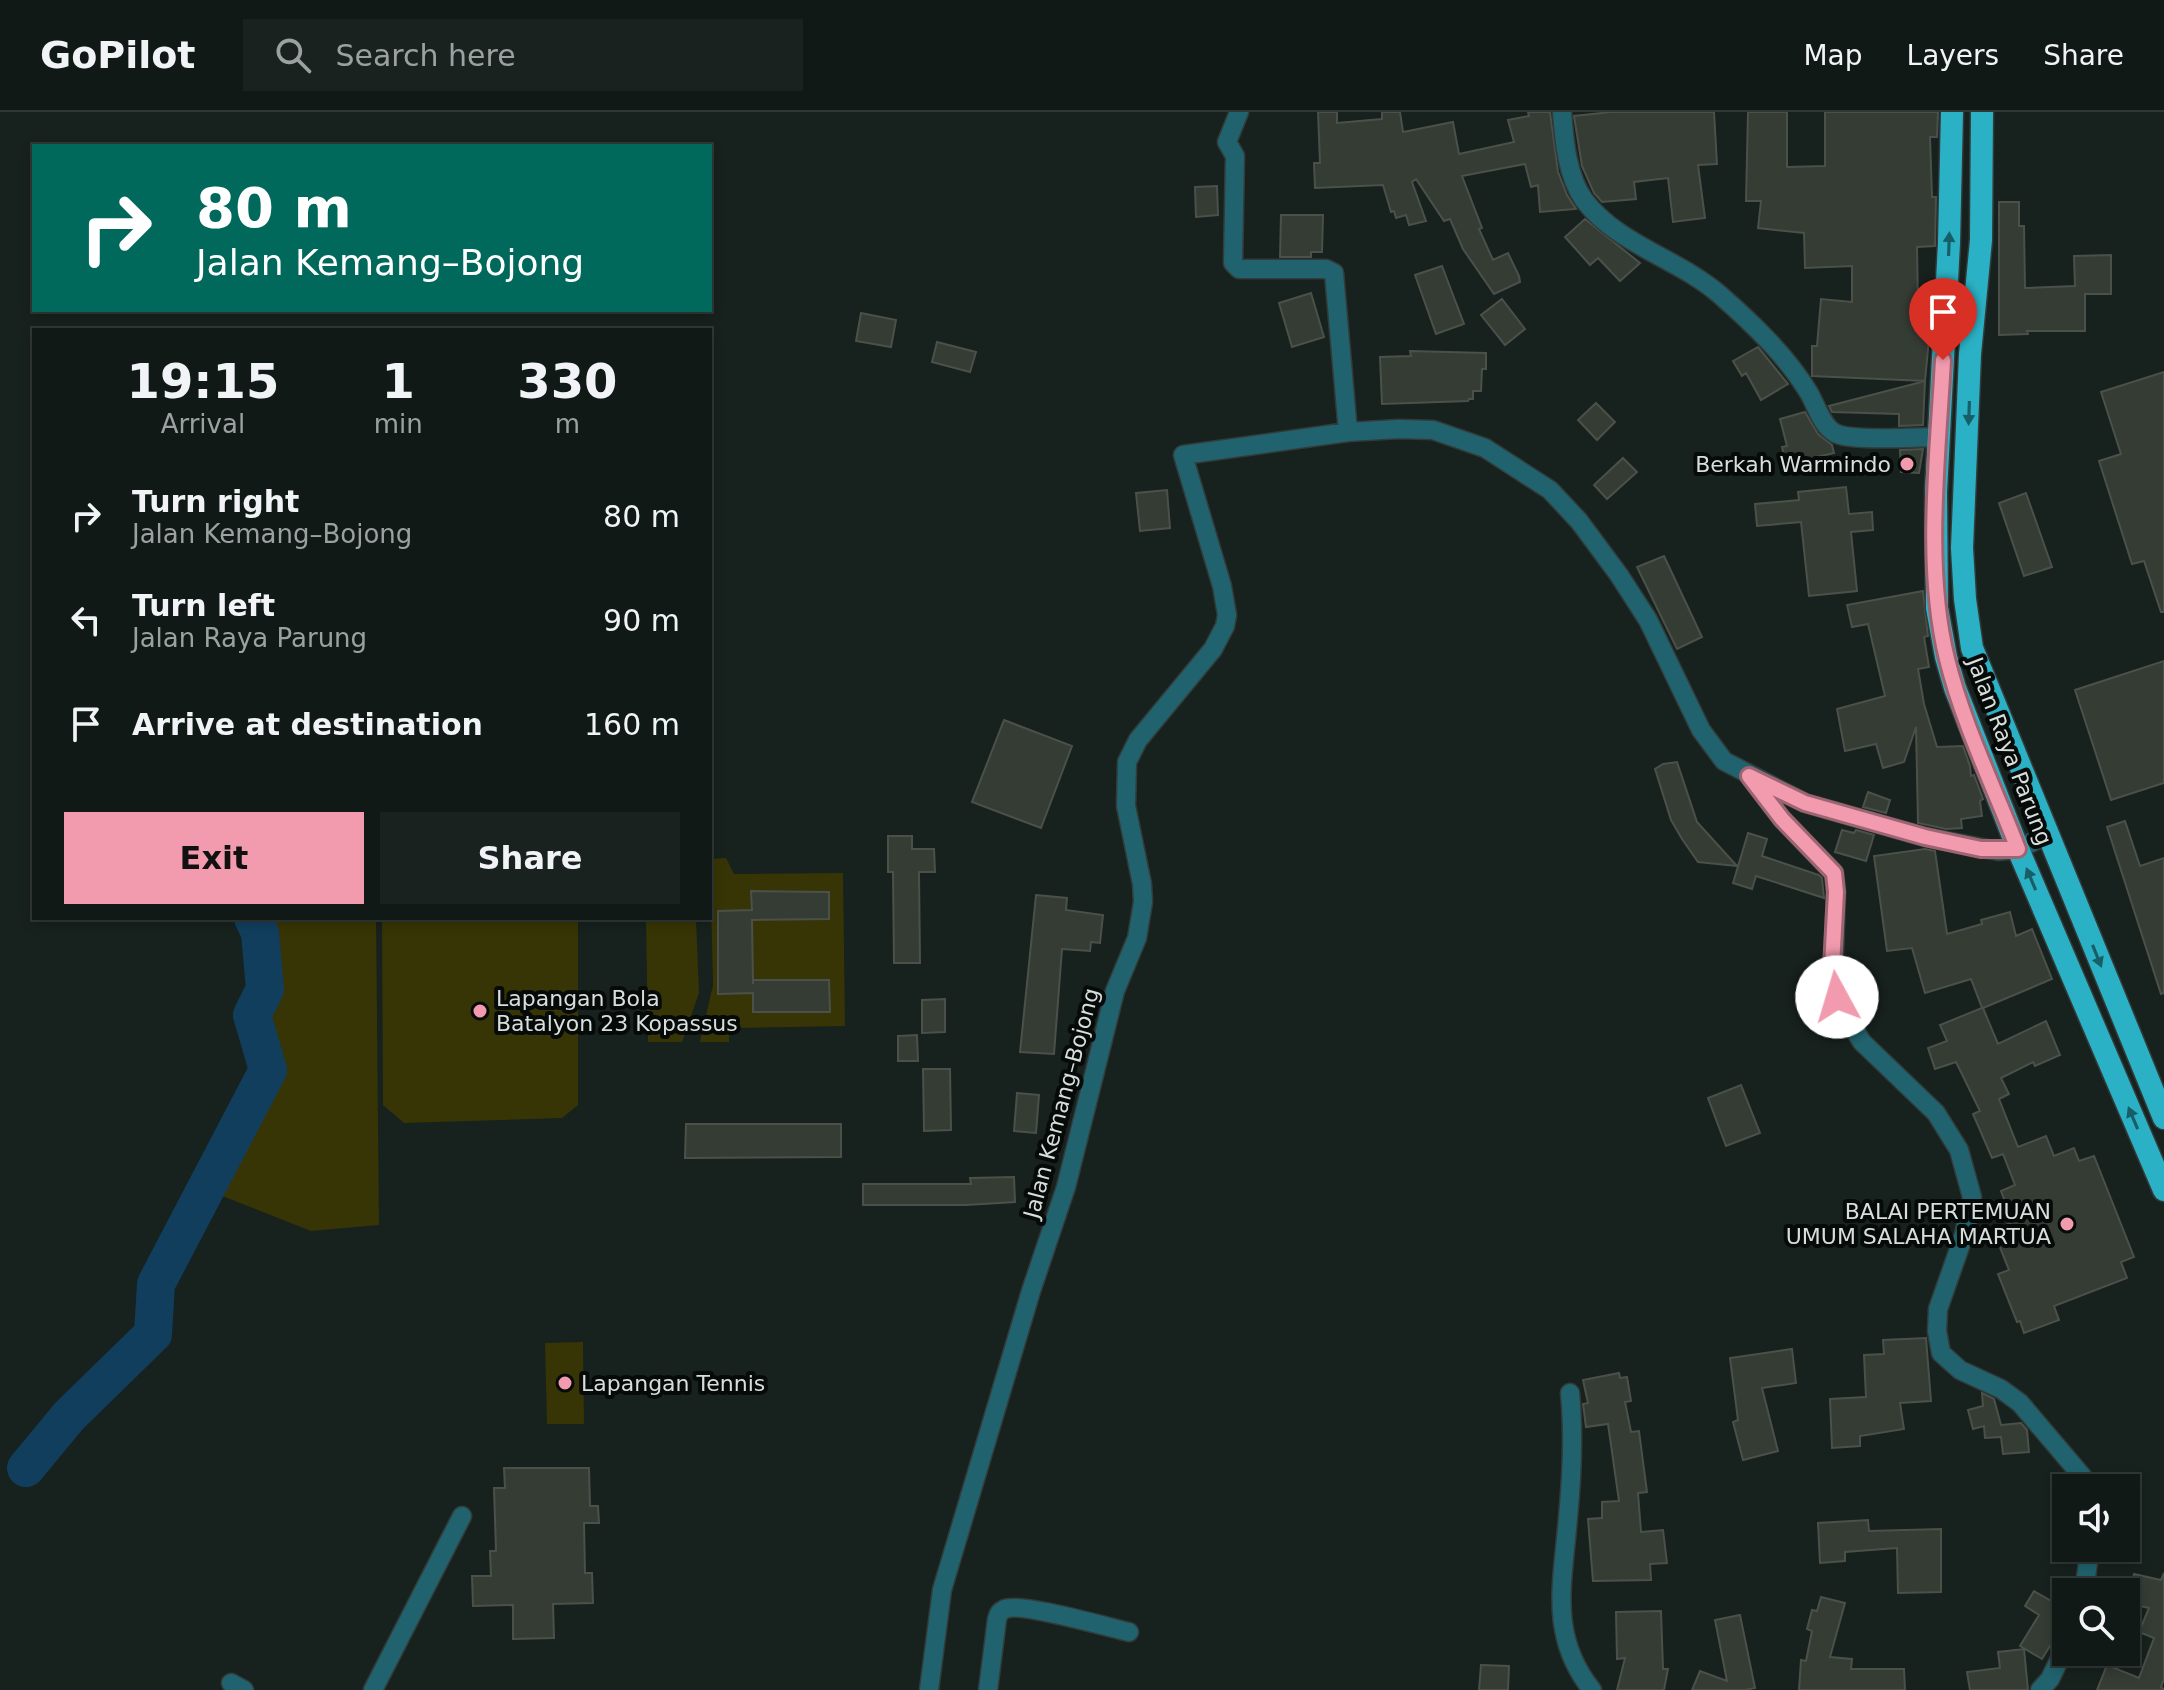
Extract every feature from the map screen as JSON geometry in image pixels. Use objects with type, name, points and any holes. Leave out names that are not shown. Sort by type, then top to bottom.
[{"type":"highway","name":"Jalan Raya Parung","points":[[1952,112],[1949,243],[1936,492],[1937,608],[1946,657],[1955,688],[2018,849],[2164,1190]]},
{"type":"highway","name":"Jalan Raya Parung","points":[[1982,112],[1981,240],[1970,354],[1962,548],[1972,648],[2164,1118]]},
{"type":"street","points":[[1239,112],[1227,142],[1235,158],[1233,263],[1239,269],[1326,269],[1334,273],[1348,432]]},
{"type":"street","points":[[1562,112],[1572,175],[1585,201],[1626,237],[1717,292],[1773,347],[1798,377],[1825,423],[1835,433],[1850,437],[1939,437]]},
{"type":"street","name":"Jalan Kemang–Bojong","points":[[929,1690],[942,1590],[1031,1291],[1066,1187],[1115,991],[1137,938],[1142,893],[1140,867],[1126,806],[1127,762],[1138,740],[1213,649],[1225,626],[1226,601],[1183,455],[1348,432],[1399,429],[1447,433],[1485,448],[1550,490],[1565,504],[1619,575],[1648,620],[1709,744],[1724,761],[1805,803],[1925,837],[1981,849],[2018,849],[2047,835]]},
{"type":"street","points":[[1749,776],[1782,819],[1834,873],[1833,986],[1846,1016],[1862,1042],[1936,1113],[1959,1150],[1972,1197],[1964,1235],[1938,1309],[1937,1331],[1941,1353],[1960,1370],[2001,1389],[2020,1403],[2079,1474]]},
{"type":"street","points":[[1570,1393],[1572,1464],[1561,1592],[1562,1621],[1564,1637],[1576,1667],[1592,1690]]},
{"type":"street","points":[[373,1690],[462,1516]]},
{"type":"street","points":[[988,1690],[997,1619],[1006,1608],[1027,1609],[1129,1632]]},
{"type":"street","points":[[2040,1690],[2056,1666]]},
{"type":"shaded area","points":[[726,858],[734,874],[843,873],[845,1026],[729,1028],[729,1042],[700,1042],[713,985],[712,859]]},
{"type":"shaded area","points":[[268,920],[376,920],[379,1225],[311,1231],[217,1194],[284,1068],[265,1014],[281,985]]},
{"type":"shaded area","name":"Lapangan Bola Batalyon 23 Kopassus","points":[[382,920],[578,920],[578,1105],[562,1118],[404,1123],[383,1105]]},
{"type":"shaded area","points":[[646,920],[696,920],[699,993],[682,1042],[648,1042]]},
{"type":"shaded area","name":"Lapangan Tennis","points":[[583,1342],[584,1424],[547,1424],[545,1343]]},
{"type":"building","points":[[1318,112],[1337,112],[1337,123],[1382,119],[1382,112],[1400,112],[1403,132],[1453,122],[1459,154],[1514,142],[1508,120],[1529,116],[1528,112],[1550,112],[1558,172],[1576,209],[1540,212],[1538,185],[1531,187],[1525,164],[1462,176],[1482,228],[1479,229],[1493,260],[1508,253],[1519,276],[1520,282],[1494,294],[1463,249],[1450,219],[1444,221],[1416,179],[1412,182],[1426,221],[1409,225],[1406,215],[1396,218],[1394,211],[1391,212],[1383,185],[1315,188],[1314,163],[1320,163]]},
{"type":"building","points":[[1611,112],[1714,112],[1717,164],[1698,165],[1705,218],[1673,222],[1668,178],[1634,182],[1636,199],[1602,202],[1594,193],[1582,166],[1574,116]]},
{"type":"building","points":[[1748,112],[1787,112],[1787,167],[1825,166],[1825,112],[1938,112],[1937,137],[1930,137],[1932,197],[1936,197],[1935,246],[1917,247],[1918,306],[1932,307],[1925,381],[1812,376],[1812,346],[1817,346],[1821,299],[1852,302],[1852,266],[1805,268],[1804,233],[1758,228],[1761,201],[1746,201]]},
{"type":"building","points":[[1217,186],[1218,215],[1196,217],[1195,187]]},
{"type":"building","points":[[1999,202],[2019,202],[2019,226],[2024,226],[2025,288],[2075,286],[2074,256],[2111,255],[2111,294],[2085,294],[2085,331],[2027,331],[2028,334],[1999,335]]},
{"type":"building","points":[[1281,215],[1323,215],[1322,252],[1311,252],[1311,257],[1280,257]]},
{"type":"building","points":[[1585,219],[1640,263],[1620,281],[1598,258],[1590,265],[1565,237]]},
{"type":"building","points":[[1442,266],[1464,324],[1436,334],[1415,275]]},
{"type":"building","points":[[1311,293],[1324,337],[1292,347],[1279,303]]},
{"type":"building","points":[[1502,299],[1525,329],[1505,345],[1481,315]]},
{"type":"building","points":[[861,313],[896,320],[891,347],[856,341]]},
{"type":"building","points":[[937,342],[976,352],[970,372],[932,362]]},
{"type":"building","points":[[1758,347],[1788,384],[1761,400],[1746,373],[1742,376],[1733,361]]},
{"type":"building","points":[[1410,351],[1486,353],[1481,391],[1473,391],[1473,399],[1468,401],[1382,404],[1380,357],[1411,356]]},
{"type":"building","points":[[2164,372],[2164,612],[2161,612],[2144,561],[2132,564],[2099,461],[2121,454],[2101,392]]},
{"type":"building","points":[[1925,381],[1923,425],[1899,426],[1899,414],[1832,412],[1829,406]]},
{"type":"building","points":[[1596,403],[1615,422],[1597,440],[1578,420]]},
{"type":"building","points":[[1805,412],[1818,434],[1832,445],[1834,453],[1786,464],[1782,447],[1787,446],[1780,419]]},
{"type":"building","points":[[1923,449],[1919,473],[1901,472],[1900,450]]},
{"type":"building","points":[[1623,458],[1637,472],[1607,499],[1594,485]]},
{"type":"building","points":[[1846,487],[1849,514],[1872,512],[1873,530],[1851,532],[1857,591],[1809,596],[1801,522],[1757,526],[1755,504],[1799,500],[1798,492]]},
{"type":"building","points":[[1167,490],[1170,528],[1140,531],[1136,493]]},
{"type":"building","points":[[2026,493],[2052,567],[2024,576],[1999,503]]},
{"type":"building","points":[[1664,556],[1702,637],[1677,649],[1637,567]]},
{"type":"building","points":[[1923,591],[1928,636],[1924,637],[1929,667],[1918,669],[1924,704],[1937,747],[1963,746],[1971,776],[1974,775],[1983,799],[1980,801],[1982,816],[1961,819],[1962,828],[1946,829],[1918,823],[1916,727],[1904,762],[1883,768],[1876,744],[1845,751],[1837,709],[1885,696],[1868,624],[1852,627],[1847,605]]},
{"type":"building","points":[[2164,661],[2164,783],[2111,800],[2075,690]]},
{"type":"building","points":[[1004,720],[1072,746],[1041,828],[972,802]]},
{"type":"building","points":[[1677,762],[1697,822],[1737,866],[1698,862],[1671,820],[1655,769]]},
{"type":"building","points":[[1868,792],[1890,800],[1886,813],[1863,807]]},
{"type":"building","points":[[2125,821],[2140,866],[2164,858],[2164,993],[2161,994],[2107,827]]},
{"type":"building","points":[[1842,830],[1874,835],[1866,861],[1835,852]]},
{"type":"building","points":[[1748,833],[1767,839],[1762,856],[1819,875],[1824,898],[1756,876],[1752,889],[1733,883]]},
{"type":"building","points":[[888,836],[912,836],[912,849],[934,849],[935,872],[919,872],[920,963],[894,963],[893,872],[888,872]]},
{"type":"building","points":[[1925,849],[1935,851],[1947,934],[2010,912],[2016,936],[2032,929],[2052,979],[1983,1008],[1998,1044],[2046,1021],[2060,1055],[2035,1066],[2033,1062],[2001,1078],[2009,1094],[1999,1099],[2018,1147],[2046,1136],[2054,1156],[2074,1148],[2079,1161],[2094,1156],[2134,1257],[2121,1262],[2127,1278],[2054,1306],[2059,1320],[2024,1333],[1998,1274],[2009,1270],[1993,1230],[2013,1222],[2001,1191],[2015,1185],[2003,1154],[1992,1158],[1973,1114],[1980,1111],[1956,1062],[1935,1069],[1928,1048],[1947,1041],[1940,1025],[1982,1008],[1971,979],[1925,993],[1912,948],[1887,951],[1874,856]]},
{"type":"building","points":[[751,891],[829,892],[829,919],[752,920],[753,984],[753,980],[829,980],[830,1012],[753,1012],[753,993],[718,994],[718,911],[752,910]]},
{"type":"building","points":[[1036,895],[1067,898],[1066,910],[1103,915],[1100,943],[1091,942],[1090,951],[1062,949],[1054,1054],[1020,1052]]},
{"type":"building","points":[[945,999],[945,1032],[922,1033],[922,1000]]},
{"type":"building","points":[[917,1035],[918,1061],[898,1061],[898,1036]]},
{"type":"building","points":[[923,1069],[950,1069],[951,1130],[924,1131]]},
{"type":"building","points":[[1741,1085],[1760,1133],[1726,1146],[1708,1098]]},
{"type":"building","points":[[1017,1093],[1039,1095],[1036,1133],[1014,1131]]},
{"type":"building","points":[[686,1124],[841,1124],[841,1157],[685,1158]]},
{"type":"building","points":[[1014,1177],[1015,1202],[863,1205],[863,1184],[971,1184],[970,1178]]},
{"type":"building","points":[[1926,1338],[1931,1401],[1900,1403],[1904,1429],[1860,1436],[1860,1446],[1832,1448],[1830,1399],[1866,1397],[1864,1355],[1884,1354],[1883,1340]]},
{"type":"building","points":[[1792,1349],[1796,1383],[1762,1388],[1778,1451],[1743,1460],[1733,1422],[1738,1420],[1730,1358]]},
{"type":"building","points":[[1619,1373],[1620,1378],[1627,1377],[1631,1401],[1625,1402],[1631,1432],[1639,1431],[1647,1492],[1638,1493],[1641,1532],[1663,1530],[1667,1563],[1650,1564],[1651,1580],[1593,1581],[1588,1519],[1602,1518],[1602,1502],[1619,1501],[1608,1424],[1586,1427],[1583,1404],[1588,1403],[1583,1380]]},
{"type":"building","points":[[1982,1393],[1994,1399],[2001,1425],[2021,1423],[2027,1430],[2029,1452],[2003,1454],[2001,1437],[1985,1438],[1984,1426],[1973,1429],[1968,1410],[1983,1406]]},
{"type":"building","points":[[504,1468],[589,1468],[590,1506],[598,1506],[599,1523],[584,1523],[585,1573],[592,1573],[593,1603],[553,1604],[554,1638],[513,1639],[513,1605],[473,1606],[472,1576],[491,1576],[490,1551],[496,1551],[494,1488],[505,1488]]},
{"type":"building","points":[[1868,1520],[1869,1531],[1941,1529],[1941,1592],[1898,1593],[1897,1548],[1845,1552],[1845,1561],[1820,1563],[1818,1523]]},
{"type":"building","points":[[2164,1573],[2164,1679],[2161,1687],[2164,1690],[2097,1690],[2107,1666],[2139,1678],[2154,1638],[2140,1632],[2149,1608],[2140,1606],[2140,1578],[2133,1578],[2134,1574],[2161,1580]]},
{"type":"building","points":[[2034,1591],[2052,1602],[2052,1643],[2042,1659],[2020,1646],[2039,1615],[2025,1606]]},
{"type":"building","points":[[1821,1597],[1845,1603],[1830,1657],[1852,1659],[1851,1669],[1904,1669],[1905,1690],[1799,1690],[1801,1660],[1806,1661],[1812,1631],[1807,1629],[1812,1610],[1817,1611]]},
{"type":"building","points":[[1661,1611],[1663,1669],[1668,1669],[1664,1690],[1617,1690],[1625,1658],[1617,1659],[1616,1612]]},
{"type":"building","points":[[1740,1615],[1755,1688],[1692,1690],[1700,1671],[1727,1681],[1715,1620]]},
{"type":"building","points":[[2024,1649],[2028,1690],[1970,1690],[1967,1672],[2000,1668],[1998,1652]]},
{"type":"building","points":[[1481,1665],[1509,1666],[1508,1690],[1479,1690]]},
{"type":"waterway","points":[[26,1468],[69,1416],[153,1334],[156,1284],[268,1070],[252,1015],[265,989],[260,933],[254,920]]},
{"type":"place","name":"Berkah Warmindo","points":[[1907,464]]},
{"type":"place","name":"Lapangan Bola Batalyon 23 Kopassus","points":[[480,1011]]},
{"type":"place","name":"BALAI PERTEMUAN UMUM SALAHA MARTUA","points":[[2067,1224]]},
{"type":"place","name":"Lapangan Tennis","points":[[565,1383]]},
{"type":"route","points":[[1837,997],[1832,967],[1836,892],[1834,873],[1782,819],[1749,776],[1831,812],[1981,849],[2018,849],[1955,688],[1937,608],[1936,492],[1943,360]]}]
